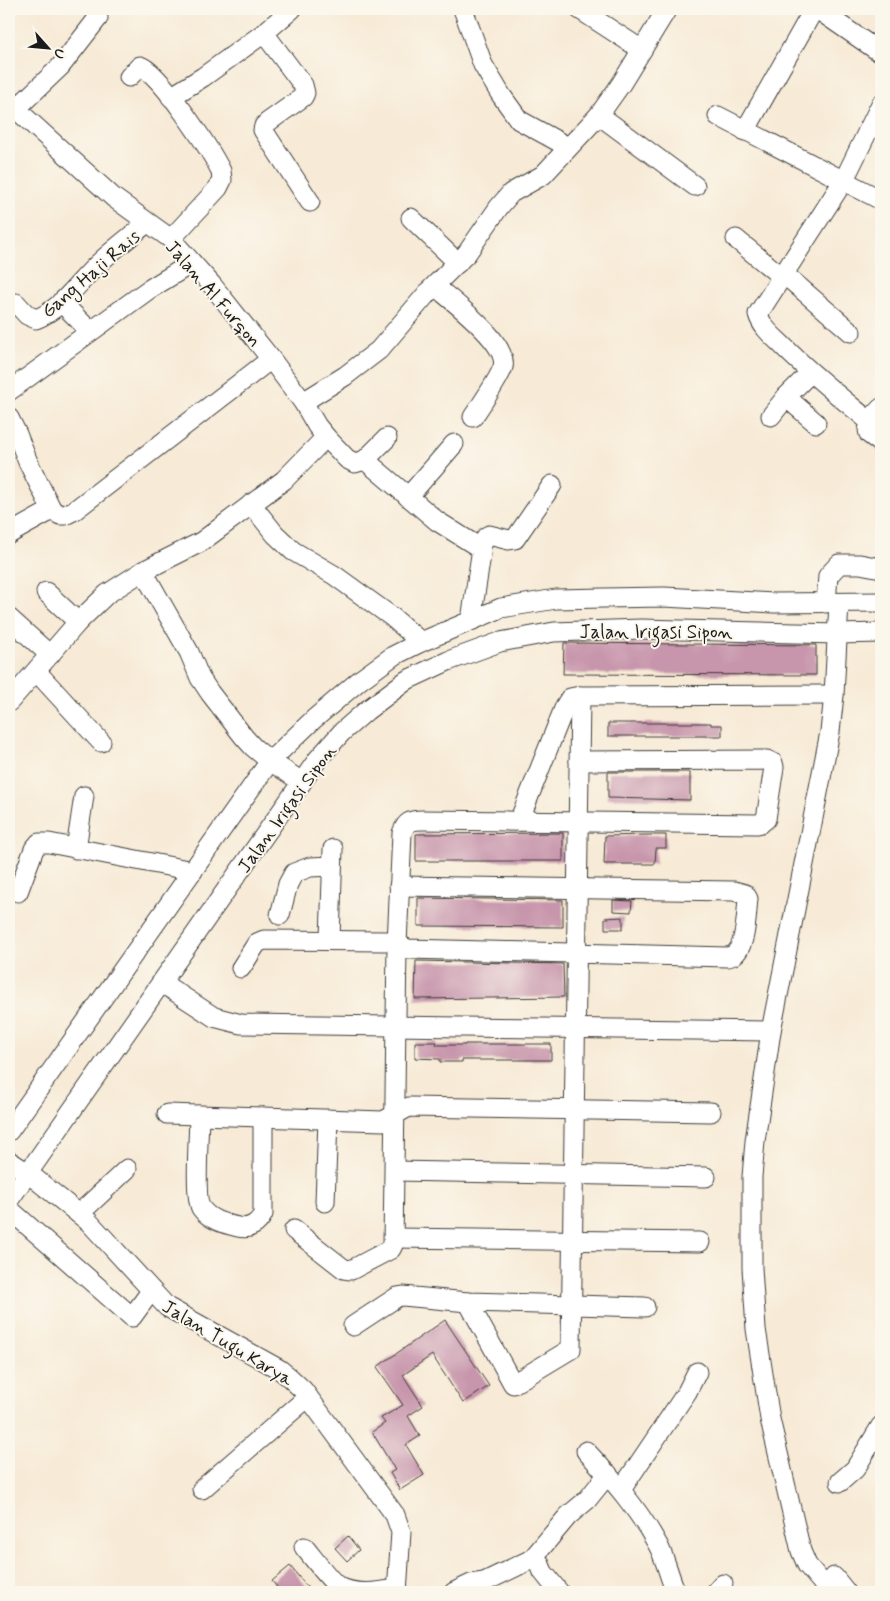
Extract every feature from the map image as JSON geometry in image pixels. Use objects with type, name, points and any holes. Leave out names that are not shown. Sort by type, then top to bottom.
[{"type":"street","points":[[13,104],[60,67],[98,18],[96,9]]},
{"type":"street","points":[[171,97],[203,77],[264,33],[292,9]]},
{"type":"street","points":[[463,9],[483,65],[500,95],[519,120],[568,147]]},
{"type":"street","points":[[579,9],[642,50]]},
{"type":"street","points":[[304,402],[345,376],[379,350],[435,286],[458,263],[511,193],[543,175],[599,115],[667,9]]},
{"type":"street","points":[[745,131],[821,10],[881,53]]},
{"type":"street","points":[[264,33],[303,86],[305,93],[303,97],[268,122],[263,130],[310,202]]},
{"type":"street","points":[[129,76],[140,66],[151,72],[210,152],[221,171],[222,176],[218,188],[171,239]]},
{"type":"street","name":"Jalan Al Furqon","points":[[13,104],[114,198],[146,223],[171,239],[212,285],[304,402],[326,437],[351,462],[355,464],[364,460]]},
{"type":"street","points":[[881,104],[844,180],[758,314],[760,322],[810,373],[875,415],[868,433],[881,443]]},
{"type":"street","points":[[599,115],[696,186]]},
{"type":"street","points":[[718,116],[881,200]]},
{"type":"street","points":[[411,218],[458,263]]},
{"type":"street","name":"Gang Haji Rais","points":[[9,307],[16,303],[28,315],[36,319],[55,308],[99,262],[146,223]]},
{"type":"street","points":[[736,239],[851,332]]},
{"type":"street","points":[[9,391],[148,290],[192,263]]},
{"type":"street","points":[[435,286],[496,342],[504,358],[503,367],[498,377],[473,417]]},
{"type":"street","points":[[61,302],[90,331]]},
{"type":"street","points":[[9,418],[52,510],[60,515],[65,515],[76,510],[271,360]]},
{"type":"street","points":[[771,416],[786,397],[810,373]]},
{"type":"street","points":[[786,397],[816,423]]},
{"type":"street","points":[[10,697],[36,671],[78,622],[107,594],[143,571],[200,542],[284,480],[326,437]]},
{"type":"street","points":[[388,438],[364,460],[437,521],[480,548]]},
{"type":"street","points":[[408,497],[454,444]]},
{"type":"street","points":[[471,620],[481,554],[480,548],[486,537],[489,535],[509,540],[515,539],[552,485]]},
{"type":"street","points":[[251,504],[275,534],[293,551],[334,575],[392,617],[421,642]]},
{"type":"street","points":[[9,534],[52,510]]},
{"type":"street","points":[[846,1592],[832,1585],[807,1565],[801,1551],[770,1419],[756,1329],[752,1259],[752,1178],[755,1141],[771,1031],[830,732],[838,631],[835,605],[828,576],[839,564],[860,564],[881,568]]},
{"type":"street","points":[[143,571],[189,652],[200,678],[210,693],[244,737],[272,762],[300,781]]},
{"type":"street","points":[[46,592],[78,622]]},
{"type":"street","name":"Jalan Irigasi Sipon","points":[[9,1131],[272,762],[340,697],[360,680],[394,658],[421,642],[501,608],[556,599],[664,597],[835,605],[881,602]]},
{"type":"street","points":[[9,618],[50,655]]},
{"type":"street","name":"Jalan Irigasi Sipon","points":[[9,1200],[20,1168],[162,983],[300,781],[342,732],[406,679],[500,642],[554,632],[641,629],[881,633]]},
{"type":"street","points":[[394,658],[406,679]]},
{"type":"street","points":[[36,671],[101,742]]},
{"type":"street","points":[[519,821],[565,706],[570,698],[580,696],[834,695]]},
{"type":"street","points":[[468,1302],[513,1384],[571,1349],[580,696]]},
{"type":"street","points":[[294,1230],[344,1269],[348,1270],[391,1249],[393,1245],[397,944],[402,833],[406,823],[409,821],[519,821],[761,824],[766,819],[774,767],[773,763],[766,760],[579,762]]},
{"type":"street","points":[[76,849],[84,796]]},
{"type":"street","points":[[18,892],[34,849],[39,842],[193,871]]},
{"type":"street","points":[[280,915],[288,884],[294,873],[332,857],[330,939]]},
{"type":"street","points":[[241,968],[260,940],[330,939],[389,941],[408,949],[732,956],[741,946],[748,899],[745,894],[734,891],[399,886]]},
{"type":"street","points":[[162,983],[202,1011],[225,1021],[241,1024],[771,1031]]},
{"type":"street","points":[[167,1114],[383,1120],[409,1107],[711,1112]]},
{"type":"street","points":[[199,1115],[199,1206],[214,1219],[240,1228],[252,1227],[259,1222],[263,1214],[262,1117]]},
{"type":"street","points":[[325,1202],[328,1119]]},
{"type":"street","name":"Jalan Tugu Karya","points":[[20,1168],[79,1214],[167,1306],[178,1314],[279,1369],[303,1390],[399,1523],[401,1532],[397,1590]]},
{"type":"street","points":[[79,1214],[127,1169]]},
{"type":"street","points":[[395,1172],[706,1177]]},
{"type":"street","points":[[9,1209],[132,1317],[151,1291]]},
{"type":"street","points":[[394,1238],[700,1242]]},
{"type":"street","points":[[353,1326],[403,1296],[468,1302],[645,1307]]},
{"type":"street","points":[[621,1490],[687,1392],[697,1372]]},
{"type":"street","points":[[202,1489],[308,1397]]},
{"type":"street","points":[[840,1482],[855,1469],[881,1426]]},
{"type":"street","points":[[586,1451],[608,1474],[636,1509],[659,1547],[676,1592]]},
{"type":"street","points":[[454,1592],[470,1584],[484,1582],[532,1559],[568,1516],[587,1500],[608,1474]]},
{"type":"street","points":[[304,1547],[337,1586],[352,1591],[397,1590]]},
{"type":"street","points":[[532,1559],[539,1562],[559,1592]]},
{"type":"building","points":[[564,643],[816,645],[816,675],[563,674]]},
{"type":"building","points":[[608,723],[711,723],[711,725],[722,725],[722,736],[608,736]]},
{"type":"building","points":[[608,772],[690,772],[690,800],[608,798]]},
{"type":"building","points":[[563,833],[563,861],[416,861],[416,834]]},
{"type":"building","points":[[666,835],[666,848],[656,848],[655,864],[604,864],[605,836]]},
{"type":"building","points":[[418,898],[563,900],[563,927],[418,926]]},
{"type":"building","points":[[613,900],[632,901],[631,912],[613,911]]},
{"type":"building","points":[[623,917],[623,929],[605,929],[605,918]]},
{"type":"building","points":[[416,961],[563,964],[564,997],[415,999]]},
{"type":"building","points":[[415,1042],[437,1042],[436,1045],[551,1044],[551,1060],[462,1060],[462,1062],[440,1062],[440,1059],[415,1058]]},
{"type":"building","points":[[445,1320],[489,1386],[463,1403],[432,1355],[403,1375],[423,1406],[408,1416],[420,1436],[406,1445],[424,1475],[400,1490],[390,1473],[395,1470],[372,1432],[385,1423],[381,1418],[403,1405],[377,1367]]},
{"type":"building","points":[[348,1536],[359,1550],[347,1561],[335,1548]]},
{"type":"building","points":[[290,1566],[311,1592],[281,1592],[272,1581]]}]
